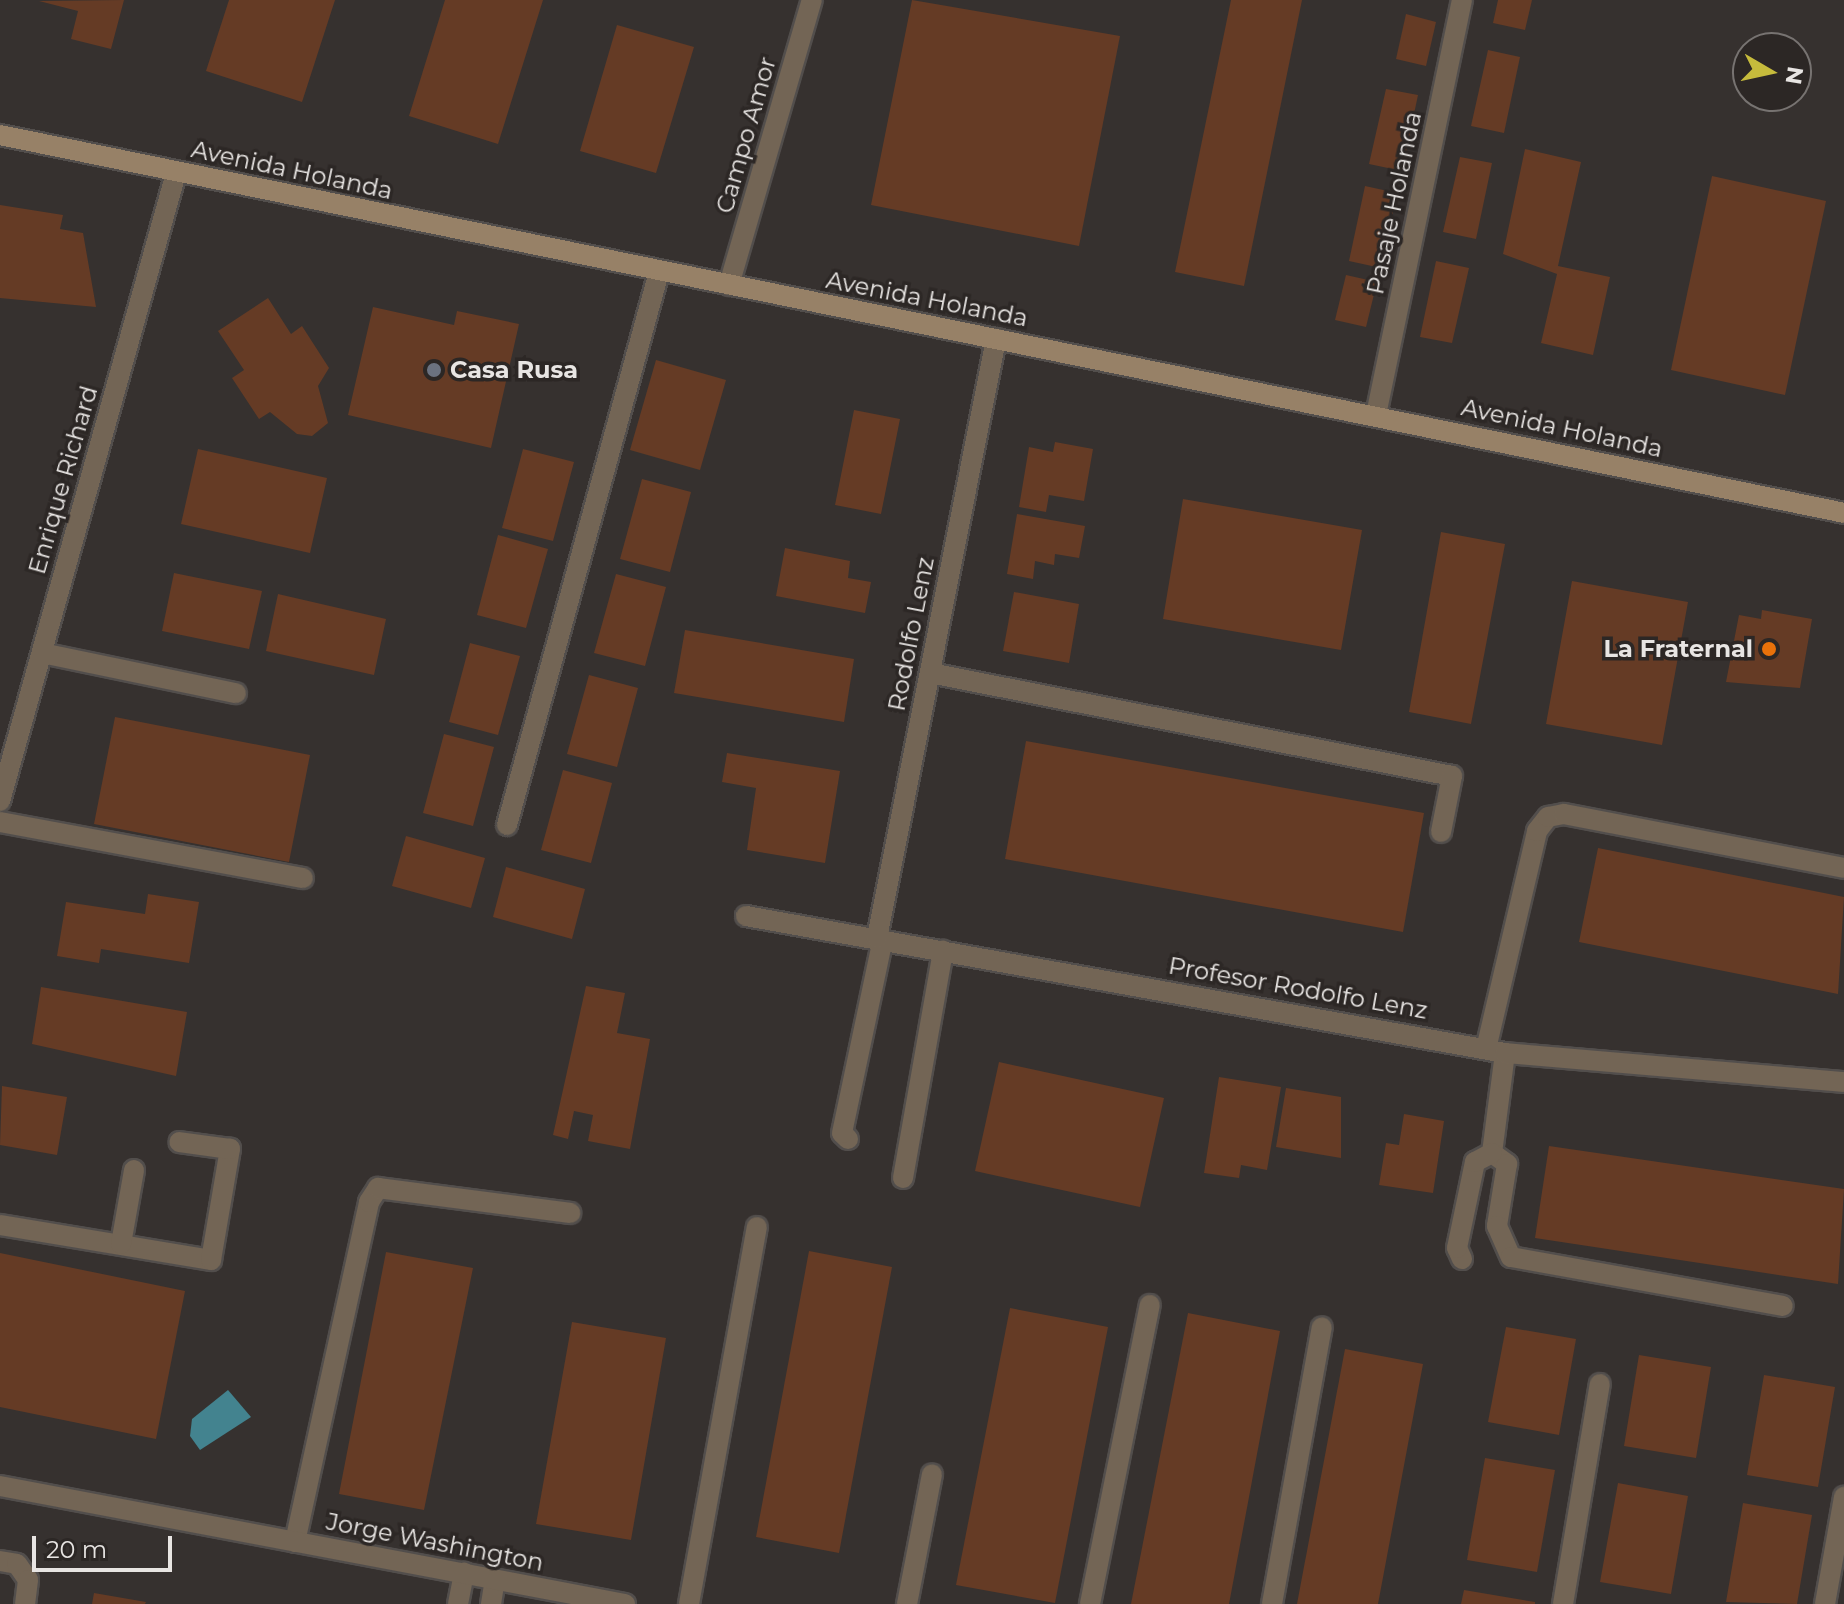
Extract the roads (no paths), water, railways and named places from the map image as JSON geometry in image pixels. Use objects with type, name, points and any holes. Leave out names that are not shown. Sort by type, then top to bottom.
[{"type":"street","name":"Campo Amor","points":[[729,285],[812,0]]},
{"type":"street","name":"Pasaje Holanda","points":[[1376,415],[1462,0]]},
{"type":"street","name":"Avenida Holanda","points":[[0,135],[1844,513]]},
{"type":"street","name":"Enrique Richard","points":[[0,801],[176,173]]},
{"type":"street","points":[[507,825],[659,272]]},
{"type":"street","name":"Rodolfo Lenz","points":[[848,1139],[842,1133],[996,339]]},
{"type":"street","points":[[42,653],[236,693]]},
{"type":"street","points":[[930,673],[1452,776],[1441,832]]},
{"type":"street","points":[[1492,1153],[1496,1051],[1537,831],[1548,817],[1564,814],[1844,868]]},
{"type":"street","points":[[0,822],[303,878]]},
{"type":"street","name":"Profesor Rodolfo Lenz","points":[[746,916],[1496,1051],[1844,1082]]},
{"type":"street","points":[[903,1178],[943,950]]},
{"type":"street","points":[[0,1225],[211,1260],[230,1149],[179,1142]]},
{"type":"street","points":[[1462,1259],[1457,1248],[1475,1162],[1492,1153]]},
{"type":"street","points":[[1492,1153],[1507,1164],[1497,1226],[1511,1257],[1783,1306]]},
{"type":"street","points":[[121,1244],[134,1170]]},
{"type":"street","points":[[295,1542],[369,1202],[378,1188],[570,1213]]},
{"type":"street","points":[[689,1604],[757,1227]]},
{"type":"street","points":[[1090,1604],[1150,1305]]},
{"type":"street","points":[[1272,1604],[1322,1327]]},
{"type":"street","points":[[1563,1604],[1600,1384]]},
{"type":"street","points":[[907,1604],[932,1474]]},
{"type":"street","name":"Jorge Washington","points":[[0,1486],[625,1604]]},
{"type":"street","points":[[1825,1604],[1844,1497]]},
{"type":"street","points":[[0,1561],[17,1564],[28,1580],[25,1604]]},
{"type":"street","points":[[458,1604],[464,1573]]},
{"type":"street","points":[[491,1604],[495,1580]]},
{"type":"water","points":[[228,1390],[251,1417],[200,1450],[190,1436],[192,1419]]},
{"type":"place","name":"Casa Rusa","points":[[434,370]]},
{"type":"place","name":"La Fraternal","points":[[1769,649]]}]
